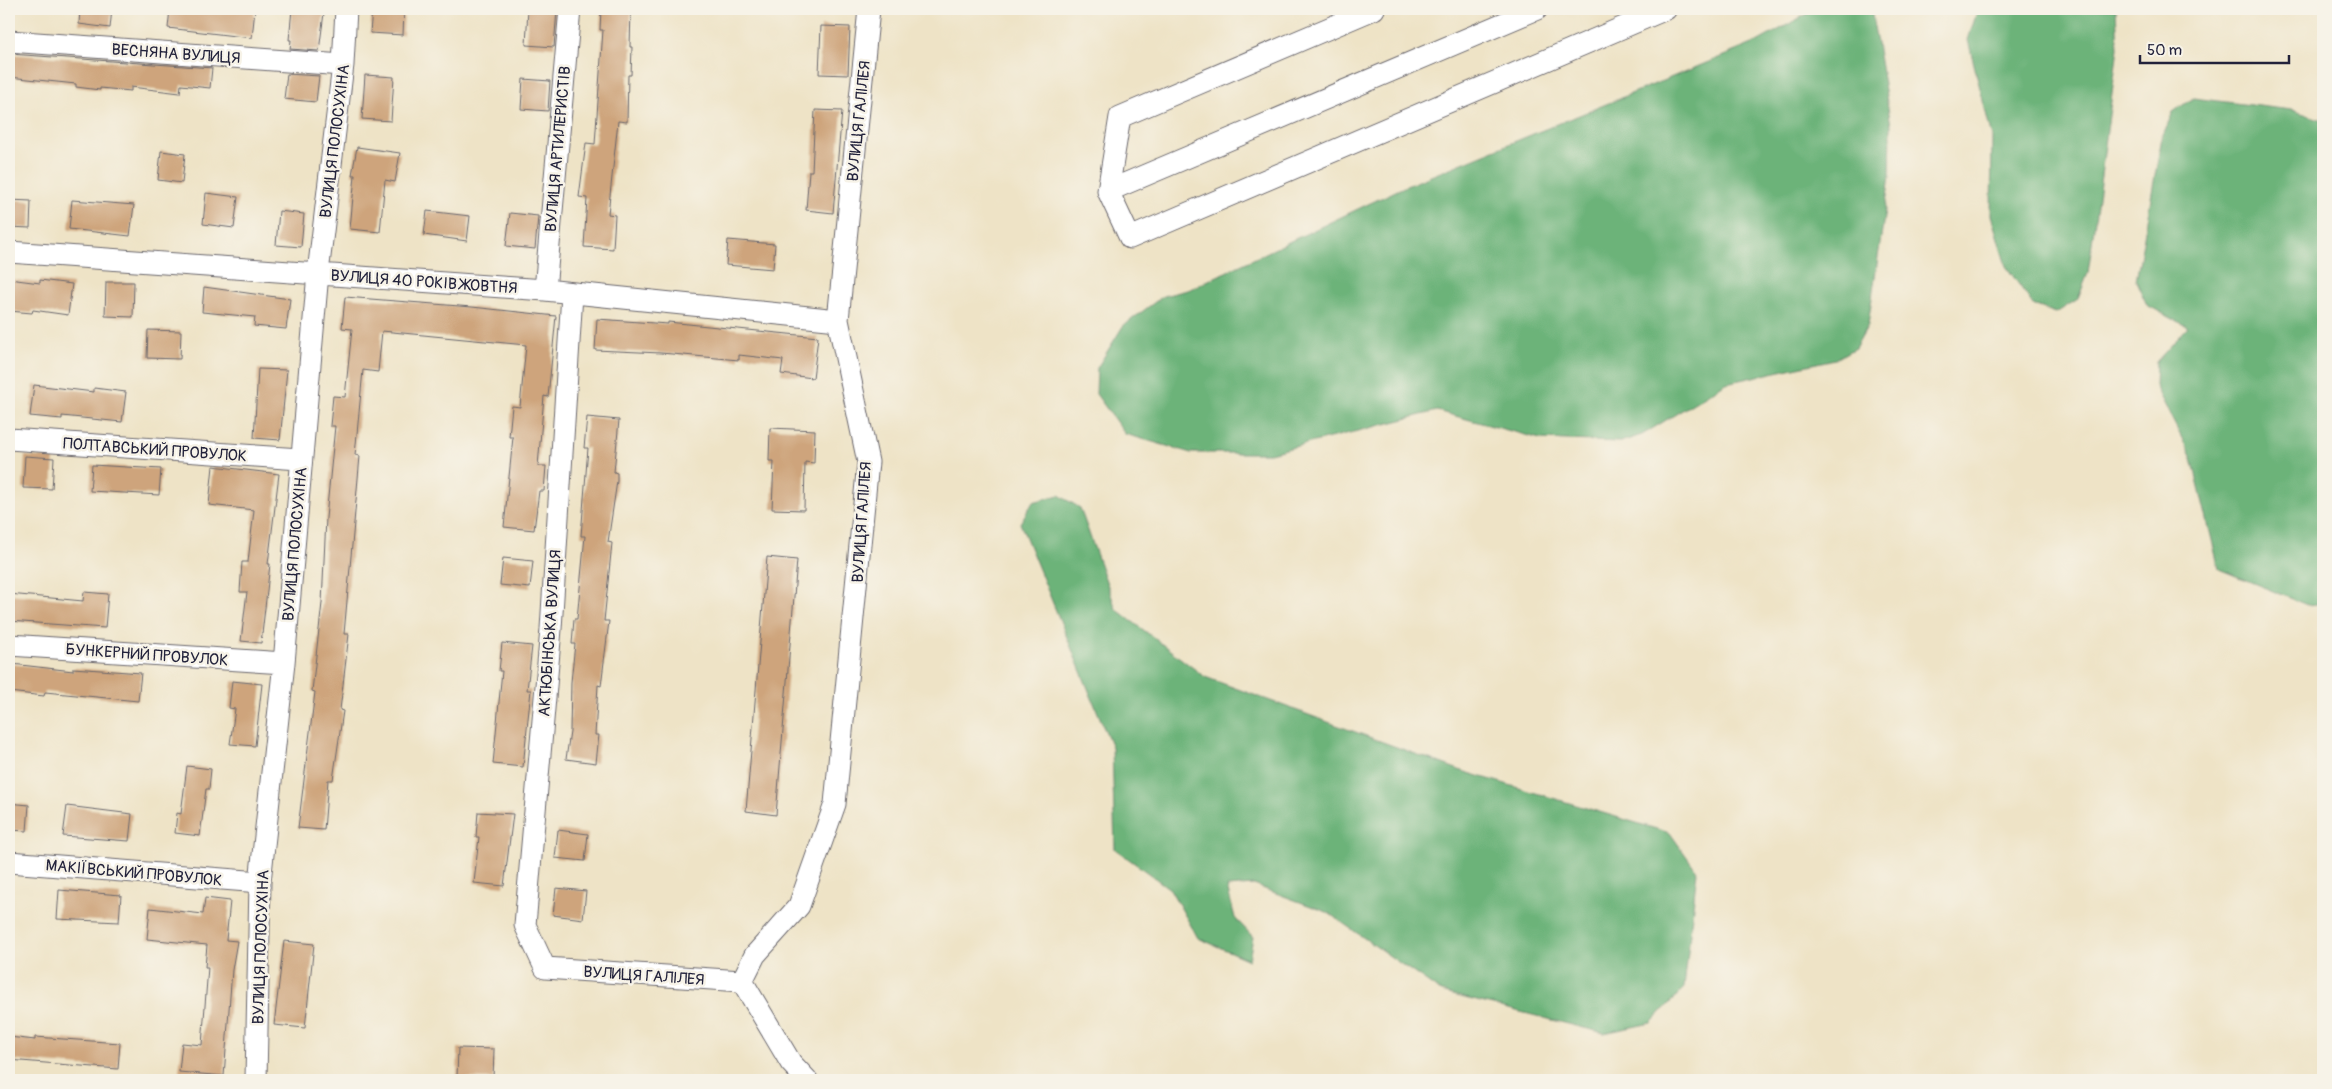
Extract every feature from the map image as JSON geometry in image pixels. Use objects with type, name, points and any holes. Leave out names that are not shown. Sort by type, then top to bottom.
[{"type":"street","name":"ВУЛИЦЯ ПОЛОСУХІНА","points":[[256,1080],[260,882],[284,663],[300,459],[318,273],[343,65],[346,9]]},
{"type":"street","name":"ВУЛИЦЯ АРТИЛЕРИСТІВ","points":[[545,290],[570,9]]},
{"type":"street","name":"ВУЛИЦЯ ГАЛІЛЕЯ","points":[[545,968],[742,981],[755,955],[800,906],[834,804],[868,462],[838,320],[869,9]]},
{"type":"street","points":[[1374,9],[1120,117],[1108,191],[1130,238],[1658,10]]},
{"type":"street","points":[[1108,191],[1538,9]]},
{"type":"street","name":"ВЕСНЯНА ВУЛИЦЯ","points":[[9,41],[343,65]]},
{"type":"street","name":"ВУЛИЦЯ 40 РОКІВ ЖОВТНЯ","points":[[9,252],[545,290],[838,320]]},
{"type":"street","name":"АКТЮБІНСЬКА ВУЛИЦЯ","points":[[545,968],[525,925],[551,629],[572,294]]},
{"type":"street","name":"ПОЛТАВСЬКИЙ ПРОВУЛОК","points":[[9,439],[300,459]]},
{"type":"street","name":"БУНКЕРНИЙ ПРОВУЛОК","points":[[9,645],[284,663]]},
{"type":"street","name":"МАКІЇВСЬКИЙ ПРОВУЛОК","points":[[9,862],[260,882]]},
{"type":"street","points":[[742,981],[791,1064],[807,1080]]},
{"type":"green space","points":[[1816,9],[1871,9],[1891,125],[1890,176],[1868,325],[1855,348],[1835,359],[1726,383],[1642,435],[1620,442],[1540,439],[1437,411],[1270,453],[1191,453],[1125,434],[1096,394],[1097,368],[1123,326],[1163,296],[1188,290],[1404,187],[1755,43]]},
{"type":"green space","points":[[1978,9],[2116,9],[2118,48],[2088,273],[2078,299],[2056,313],[2033,305],[2006,266],[1991,215],[1992,137],[1968,40]]},
{"type":"green space","points":[[2193,98],[2292,110],[2323,120],[2323,603],[2307,605],[2219,569],[2192,458],[2155,386],[2156,362],[2188,327],[2147,305],[2136,281],[2162,137],[2173,112]]},
{"type":"green space","points":[[1059,495],[1080,508],[1116,609],[1205,677],[1462,771],[1670,833],[1697,871],[1684,988],[1651,1023],[1604,1033],[1441,992],[1327,912],[1254,885],[1227,887],[1235,918],[1253,937],[1249,960],[1198,938],[1170,889],[1115,849],[1112,747],[1020,523],[1033,502]]},
{"type":"building","points":[[80,9],[112,9],[110,28],[79,24]]},
{"type":"building","points":[[170,9],[255,9],[252,38],[168,28]]},
{"type":"building","points":[[292,9],[324,13],[319,51],[290,49]]},
{"type":"building","points":[[372,9],[404,9],[403,35],[370,33]]},
{"type":"building","points":[[528,9],[557,9],[554,47],[526,45]]},
{"type":"building","points":[[601,9],[631,9],[630,47],[632,47],[631,75],[628,75],[627,122],[618,121],[608,214],[615,215],[613,249],[584,247],[587,198],[579,197],[586,143],[595,144],[603,30],[600,30]]},
{"type":"building","points":[[821,26],[850,27],[848,75],[819,74]]},
{"type":"building","points":[[9,54],[212,68],[210,88],[181,85],[180,93],[131,87],[131,91],[100,88],[100,90],[76,87],[76,84],[9,77]]},
{"type":"building","points":[[287,74],[319,76],[316,102],[284,99]]},
{"type":"building","points":[[365,75],[394,77],[391,121],[362,119]]},
{"type":"building","points":[[523,79],[550,81],[548,111],[521,109]]},
{"type":"building","points":[[815,110],[842,111],[833,213],[806,210],[809,171],[812,171]]},
{"type":"building","points":[[357,147],[400,153],[395,182],[385,180],[380,232],[350,229],[355,175],[352,175]]},
{"type":"building","points":[[161,151],[185,154],[182,183],[158,180]]},
{"type":"building","points":[[206,193],[238,197],[234,228],[203,224]]},
{"type":"building","points":[[9,200],[31,201],[30,228],[9,227]]},
{"type":"building","points":[[72,200],[134,205],[130,236],[69,229]]},
{"type":"building","points":[[279,211],[304,214],[301,247],[276,245]]},
{"type":"building","points":[[427,211],[470,216],[467,241],[424,235]]},
{"type":"building","points":[[510,213],[538,216],[535,249],[506,246]]},
{"type":"building","points":[[728,240],[775,244],[773,269],[726,265]]},
{"type":"building","points":[[9,279],[40,283],[40,280],[72,284],[68,315],[33,310],[32,313],[9,311]]},
{"type":"building","points":[[106,282],[134,282],[133,317],[105,316]]},
{"type":"building","points":[[204,287],[290,299],[286,329],[254,326],[255,317],[202,312]]},
{"type":"building","points":[[345,297],[556,316],[548,397],[544,396],[538,466],[546,466],[544,491],[539,491],[534,530],[504,527],[513,437],[509,437],[512,406],[520,407],[526,345],[382,331],[378,372],[363,370],[355,455],[360,456],[344,634],[349,634],[340,710],[343,711],[333,780],[328,780],[324,830],[298,828],[315,692],[312,691],[322,603],[326,518],[335,426],[330,426],[333,396],[345,397],[352,329],[342,328]]},
{"type":"building","points":[[597,319],[668,324],[668,322],[818,337],[813,378],[781,374],[783,360],[739,355],[739,360],[661,353],[595,350]]},
{"type":"building","points":[[148,330],[181,331],[180,359],[147,358]]},
{"type":"building","points":[[258,369],[287,370],[280,440],[254,438]]},
{"type":"building","points":[[34,385],[94,392],[94,388],[126,392],[122,422],[62,416],[62,419],[30,416]]},
{"type":"building","points":[[587,417],[619,420],[614,472],[617,473],[617,481],[608,542],[612,543],[604,621],[609,621],[601,686],[598,685],[595,735],[599,735],[596,763],[566,759],[570,732],[571,682],[575,644],[572,644],[574,619],[577,619],[585,536],[581,536],[588,448],[584,448]]},
{"type":"building","points":[[770,428],[815,430],[814,463],[805,462],[804,510],[772,509],[774,461],[769,461]]},
{"type":"building","points":[[25,456],[54,458],[52,489],[23,488]]},
{"type":"building","points":[[92,465],[161,469],[159,495],[90,491]]},
{"type":"building","points":[[213,466],[279,474],[261,643],[241,641],[247,592],[240,592],[242,562],[248,562],[254,510],[209,505]]},
{"type":"building","points":[[767,557],[797,560],[776,815],[746,811]]},
{"type":"building","points":[[503,558],[533,561],[530,588],[500,585]]},
{"type":"building","points":[[84,592],[108,594],[105,628],[9,621],[9,594],[83,601]]},
{"type":"building","points":[[502,643],[532,646],[527,690],[531,690],[523,767],[493,764],[502,671],[499,671]]},
{"type":"building","points":[[12,664],[73,671],[73,668],[141,673],[138,701],[45,692],[44,696],[9,692]]},
{"type":"building","points":[[232,681],[262,684],[255,746],[230,744],[235,709],[229,708]]},
{"type":"building","points":[[187,766],[211,769],[209,789],[206,789],[200,836],[175,833],[177,813],[181,814]]},
{"type":"building","points":[[9,803],[29,805],[27,831],[9,830]]},
{"type":"building","points":[[67,806],[132,814],[129,841],[63,836]]},
{"type":"building","points":[[478,812],[513,814],[504,886],[474,883],[479,837],[476,837]]},
{"type":"building","points":[[558,830],[588,834],[585,861],[555,858]]},
{"type":"building","points":[[556,888],[586,891],[583,919],[553,915]]},
{"type":"building","points":[[59,890],[121,895],[119,922],[57,919]]},
{"type":"building","points":[[205,898],[230,901],[226,940],[237,941],[232,970],[224,1076],[179,1072],[182,1043],[202,1045],[208,967],[205,967],[207,945],[147,939],[150,908],[203,914]]},
{"type":"building","points":[[284,941],[314,944],[305,1028],[274,1025]]},
{"type":"building","points":[[9,1037],[35,1040],[35,1037],[120,1043],[118,1069],[9,1060]]},
{"type":"building","points":[[458,1048],[494,1049],[493,1079],[457,1078]]}]
